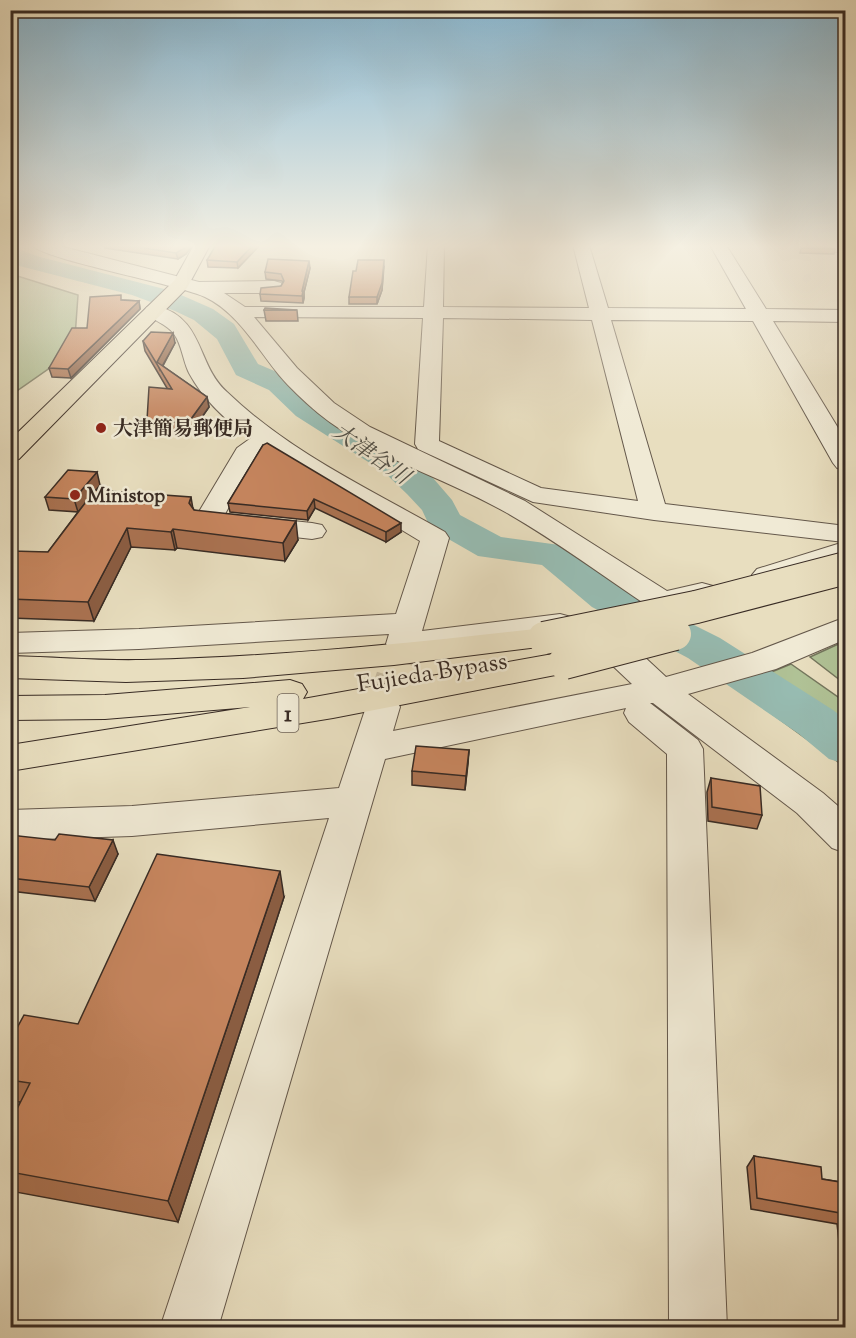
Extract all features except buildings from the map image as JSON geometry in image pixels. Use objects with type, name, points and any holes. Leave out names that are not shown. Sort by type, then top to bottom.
[{"type":"main road","points":[[10,454],[158,307]]},
{"type":"main road","name":"1","points":[[10,758],[344,704],[556,651],[715,624],[843,576]]},
{"type":"main road","name":"1","points":[[10,667],[142,671],[272,665],[427,652],[556,651]]},
{"type":"main road","name":"Fujieda Bypass","points":[[10,708],[117,706],[320,688],[424,675],[556,651]]},
{"type":"street","points":[[234,307],[239,310],[290,373],[326,408],[362,432],[516,507],[662,601],[739,584],[846,550]]},
{"type":"street","points":[[433,307],[427,444],[533,494],[654,512],[846,534]]},
{"type":"street","points":[[597,307],[654,512]]},
{"type":"street","points":[[755,307],[846,463]]},
{"type":"street","points":[[155,310],[175,322],[185,334],[200,373],[225,406],[267,438],[435,538],[402,644],[560,624],[626,659],[656,697],[685,750],[698,1328]]},
{"type":"street","points":[[239,310],[846,316]]},
{"type":"street","points":[[267,438],[246,453],[208,520],[312,531]]},
{"type":"street","points":[[10,643],[139,639],[408,623]]},
{"type":"street","points":[[189,1328],[376,728],[656,697],[764,661],[846,627]]},
{"type":"street","points":[[656,697],[810,803],[846,837]]},
{"type":"street","points":[[10,825],[132,821],[353,801]]},
{"type":"green space","points":[[11,307],[77,307],[74,351],[11,395]]},
{"type":"green space","points":[[845,641],[845,684],[810,657]]},
{"type":"green space","points":[[791,664],[845,702],[845,767],[735,687]]},
{"type":"waterway","name":"大津谷川","points":[[189,307],[220,326],[228,335],[246,369],[280,384],[307,409],[396,465],[420,486],[439,508],[444,521],[492,548],[553,554],[607,598],[704,648],[816,722],[846,746]]},
{"type":"tunnel","points":[[383,707],[402,644]]},
{"type":"place","name":"大津簡易郵便局","points":[[101,428]]},
{"type":"place","name":"Ministop","points":[[75,495]]}]
